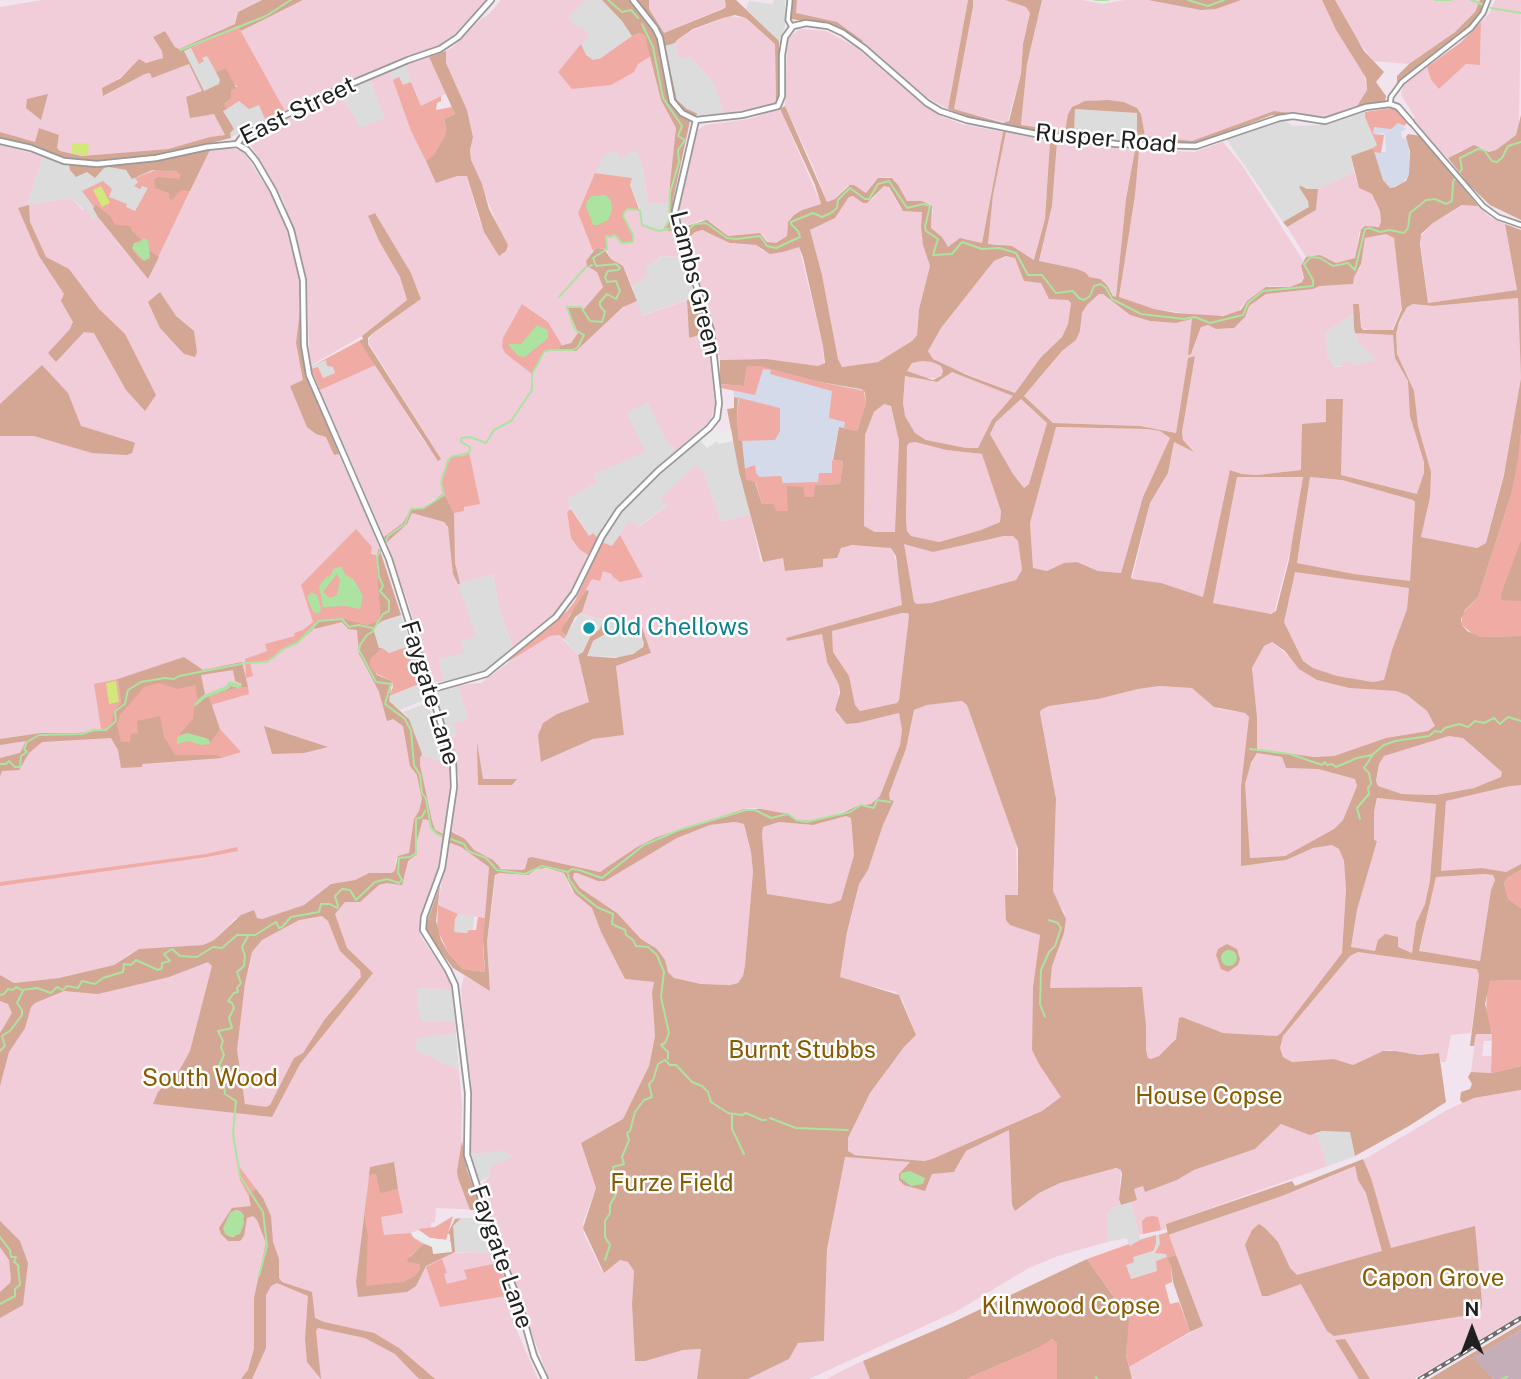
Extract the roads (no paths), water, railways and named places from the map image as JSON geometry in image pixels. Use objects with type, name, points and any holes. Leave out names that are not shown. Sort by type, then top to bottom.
[{"type":"street","name":"East Street","points":[[0,141],[31,148],[64,161],[93,164],[156,158],[237,144],[243,136],[339,89],[408,60],[440,50],[458,37],[491,0]]},
{"type":"street","points":[[633,0],[658,34],[672,101],[682,113],[696,120],[729,117],[778,106],[782,96],[783,44],[792,27],[788,20],[790,0]]},
{"type":"street","points":[[1488,0],[1483,13],[1471,28],[1402,82],[1391,97],[1390,103],[1398,107],[1486,208],[1498,217],[1521,225]]},
{"type":"street","name":"Rusper Road","points":[[792,27],[806,23],[835,28],[864,48],[928,103],[952,116],[1004,129],[1090,141],[1196,146],[1279,118],[1293,116],[1325,121],[1366,107],[1390,103]]},
{"type":"street","name":"Lambs Green","points":[[429,690],[486,674],[556,617],[571,599],[600,538],[619,510],[717,418],[719,403],[711,330],[677,227],[675,200],[696,120]]},
{"type":"street","name":"Faygate Lane","points":[[237,144],[245,148],[256,161],[288,223],[303,280],[304,345],[309,375],[383,546],[422,660],[454,767],[455,784],[441,872],[424,919],[423,932],[455,985],[468,1090],[467,1155],[495,1245],[518,1299],[534,1356],[545,1379]]},
{"type":"waterway","points":[[180,50],[266,16],[291,0]]},
{"type":"waterway","points":[[608,0],[622,12],[631,10],[638,18]]},
{"type":"waterway","points":[[1095,0],[1108,0]]},
{"type":"waterway","points":[[1188,0],[1208,6],[1224,0]]},
{"type":"waterway","points":[[1435,0],[1451,0]]},
{"type":"waterway","points":[[1471,0],[1484,5]]},
{"type":"waterway","points":[[1491,8],[1521,13]]},
{"type":"waterway","points":[[642,24],[653,47],[663,98],[682,126],[678,136],[685,140],[678,150],[679,162],[670,193],[669,220],[665,229]]},
{"type":"waterway","points":[[385,543],[388,536],[405,524],[411,509],[424,508],[444,495],[441,483],[448,460],[470,451],[470,447],[461,442],[462,438],[470,437],[486,443],[494,430],[511,421],[532,390],[532,374],[544,352],[573,350],[578,347],[584,335],[575,330],[567,307],[581,307],[590,321],[602,322],[605,312],[600,302],[607,294],[616,299],[620,291],[616,281],[607,282],[605,277],[608,271],[620,268],[616,264],[596,266],[593,258],[607,249],[606,236],[615,235],[622,243],[633,242],[633,235],[623,216],[628,209],[640,210],[642,225],[659,231],[672,228],[686,231],[695,224],[706,223],[727,238],[760,236],[767,246],[776,248],[800,237],[791,222],[813,213],[822,217],[831,213],[837,208],[838,200],[850,188],[869,199],[878,184],[889,181],[907,208],[924,204],[930,206],[925,227],[926,231],[938,239],[933,255],[952,254],[962,242],[982,249],[1000,248],[1016,253],[1028,275],[1042,275],[1056,293],[1073,291],[1084,300],[1090,296],[1094,286],[1101,284],[1112,299],[1141,314],[1184,319],[1195,317],[1210,323],[1243,315],[1248,303],[1263,291],[1313,286],[1313,280],[1304,264],[1311,257],[1320,258],[1333,266],[1348,263],[1355,270],[1365,229],[1404,233],[1408,228],[1410,213],[1426,200],[1435,199],[1446,204],[1452,201],[1453,182],[1462,169],[1460,158],[1478,149],[1484,150],[1492,161],[1497,162],[1508,146],[1521,142]]},
{"type":"waterway","points":[[559,297],[587,266]]},
{"type":"waterway","points":[[382,548],[377,557],[383,586],[380,591],[389,601],[389,611],[383,614],[359,650],[376,682],[391,684],[385,704],[405,719],[411,731],[414,765],[420,775],[431,828],[437,834],[464,844],[468,851],[486,858],[497,870],[525,874],[542,866],[568,872],[572,869],[579,870],[602,878],[644,845],[679,830],[746,810],[755,810],[771,818],[788,814],[796,820],[806,822],[850,812],[861,805],[874,808],[877,800],[890,802]]},
{"type":"waterway","points":[[0,764],[9,761],[15,767],[20,767],[21,756],[27,752],[24,749],[27,742],[39,735],[82,734],[106,730],[116,721],[115,711],[125,704],[128,690],[141,682],[174,679],[246,663],[267,662],[285,648],[297,643],[319,621],[342,619],[349,627],[359,625],[372,628]]},
{"type":"waterway","points":[[1250,749],[1290,754],[1336,767],[1372,755],[1384,745],[1395,741],[1429,736],[1435,731],[1441,732],[1459,724],[1468,727],[1475,721],[1484,723],[1494,718],[1500,724],[1508,717],[1521,721]]},
{"type":"waterway","points":[[1360,819],[1357,808],[1369,794],[1368,788],[1371,784],[1369,773],[1364,768],[1372,756]]},
{"type":"waterway","points":[[0,995],[16,987],[22,990],[37,988],[51,993],[57,987],[63,990],[67,986],[78,988],[82,981],[95,984],[103,978],[123,972],[124,964],[131,965],[136,960],[158,970],[162,968],[162,963],[170,961],[164,954],[172,949],[180,956],[197,957],[213,947],[222,948],[237,935],[255,935],[276,922],[279,928],[291,917],[319,912],[321,904],[330,904],[337,908],[335,896],[342,889],[350,890],[356,900],[375,882],[387,879],[399,883],[402,880],[398,873],[399,858],[410,857],[416,853],[416,819],[422,817],[425,811]]},
{"type":"waterway","points":[[568,874],[577,891],[597,907],[613,914],[612,924],[625,930],[636,946],[648,947],[657,955],[664,972],[661,997],[669,1033],[665,1043],[661,1045],[668,1052],[668,1059]]},
{"type":"waterway","points":[[1045,1017],[1040,1004],[1041,970],[1049,952],[1055,946],[1061,928],[1058,923],[1049,920]]},
{"type":"waterway","points":[[248,936],[242,947],[244,966],[237,972],[241,983],[237,988],[238,992],[228,1001],[234,1008],[229,1018],[232,1028],[218,1031],[223,1041],[221,1047],[224,1055],[219,1066],[224,1070],[227,1081],[224,1083],[225,1094],[236,1101],[233,1134],[240,1176],[263,1212],[267,1246],[259,1276]]},
{"type":"waterway","points":[[0,1051],[5,1046],[2,1036],[10,1031],[22,1015],[17,1003],[23,991]]},
{"type":"waterway","points":[[605,1260],[610,1245],[605,1237],[605,1221],[616,1194],[613,1167],[624,1164],[622,1157],[629,1140],[627,1133],[635,1112],[644,1100],[652,1097],[649,1084],[658,1064],[665,1060],[670,1065],[676,1065],[692,1082],[708,1092],[711,1102],[728,1113],[746,1113],[766,1120]]},
{"type":"waterway","points":[[732,1115],[732,1129],[744,1154]]},
{"type":"waterway","points":[[770,1118],[796,1128],[848,1130]]},
{"type":"waterway","points":[[0,1237],[10,1250],[11,1257],[16,1257],[14,1262],[18,1265],[20,1285],[15,1289],[15,1296],[0,1304]]},
{"type":"waterway","points":[[1502,1379],[1507,1377]]},
{"type":"railway","points":[[1420,1379],[1521,1318]]},
{"type":"place","name":"Old Chellows","points":[[589,628]]},
{"type":"park label","name":"Burnt Stubbs","points":[[802,1051]]},
{"type":"park label","name":"South Wood","points":[[210,1079]]},
{"type":"park label","name":"House Copse","points":[[1209,1097]]},
{"type":"park label","name":"Furze Field","points":[[672,1184]]},
{"type":"park label","name":"Capon Grove","points":[[1433,1279]]},
{"type":"park label","name":"Kilnwood Copse","points":[[1071,1307]]}]
